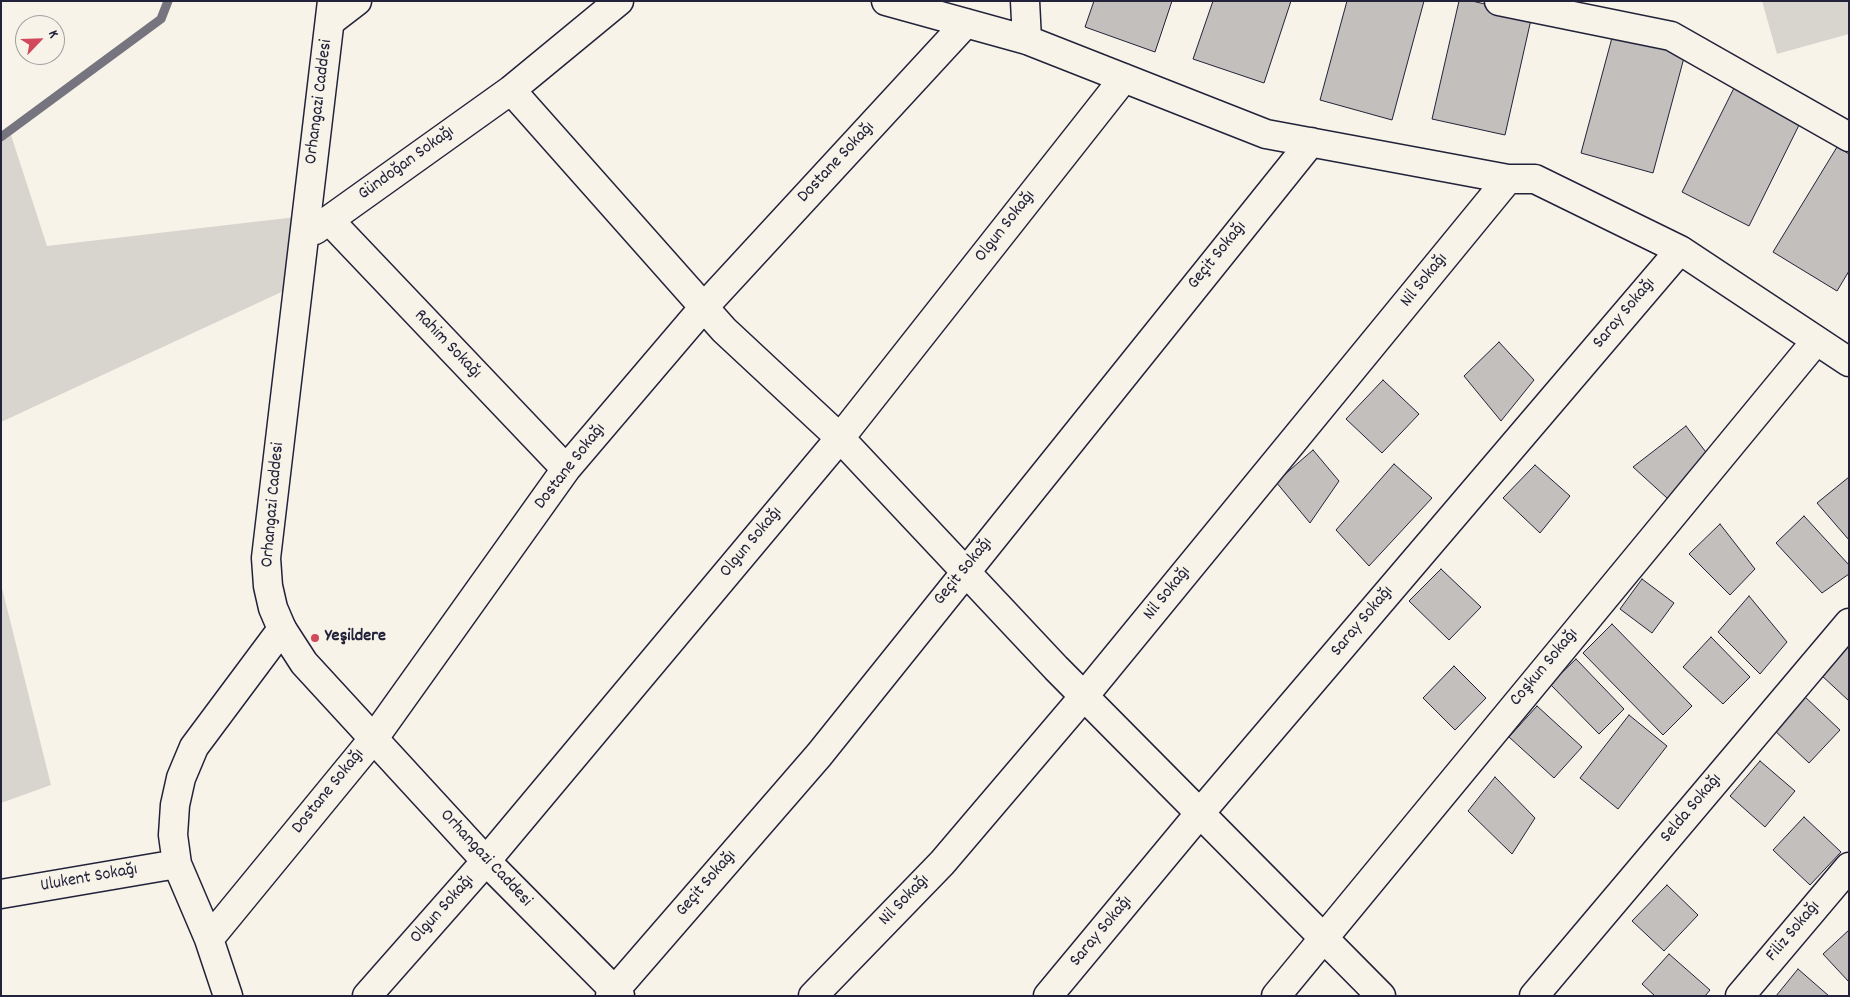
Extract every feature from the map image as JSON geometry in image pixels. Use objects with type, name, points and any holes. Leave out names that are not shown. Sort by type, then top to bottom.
[{"type":"street","points":[[332,11],[357,1]]},
{"type":"street","name":"Gündoğan Sokağı","points":[[303,239],[511,90],[619,1]]},
{"type":"street","points":[[886,1],[1027,40],[1266,134],[1508,179],[1535,179],[1680,250],[1849,362]]},
{"type":"street","points":[[1025,1],[1027,40]]},
{"type":"street","points":[[1499,1],[1671,36],[1849,137]]},
{"type":"street","name":"Orhangazi Caddesi","points":[[332,11],[266,558],[268,586],[282,629],[304,663],[486,861],[615,994]]},
{"type":"street","name":"Dostane Sokağı","points":[[209,939],[374,738],[566,470],[704,307],[966,23]]},
{"type":"street","name":"Olgun Sokağı","points":[[366,996],[486,861],[840,438],[1124,78]]},
{"type":"street","points":[[511,90],[724,330],[840,438],[964,572],[1381,996]]},
{"type":"street","name":"Geçit Sokağı","points":[[615,994],[818,755],[1311,142]]},
{"type":"street","name":"Nil Sokağı","points":[[813,996],[942,863],[1085,695],[1508,179]]},
{"type":"street","name":"Rahim Sokağı","points":[[329,220],[566,470]]},
{"type":"street","name":"Saray Sokağı","points":[[1048,996],[1200,813],[1680,250]]},
{"type":"street","name":"Coşkun Sokağı","points":[[1276,996],[1816,341]]},
{"type":"street","name":"Selda Sokağı","points":[[1534,996],[1849,623]]},
{"type":"street","points":[[228,996],[209,939],[178,864],[173,835],[175,805],[181,778],[194,747],[282,629]]},
{"type":"street","name":"Ulukent Sokağı","points":[[1,894],[178,864]]},
{"type":"street","name":"Filiz Sokağı","points":[[1740,996],[1849,867]]},
{"type":"shaded area","points":[[1762,1],[1849,1],[1849,34],[1777,54]]},
{"type":"shaded area","points":[[11,135],[47,246],[296,217],[288,289],[1,422],[1,142]]},
{"type":"shaded area","points":[[1,584],[51,785],[1,803]]},
{"type":"building","points":[[1094,1],[1172,1],[1155,52],[1085,27]]},
{"type":"building","points":[[1213,1],[1291,1],[1264,83],[1193,59]]},
{"type":"building","points":[[1347,1],[1424,1],[1392,120],[1320,100]]},
{"type":"building","points":[[1459,1],[1472,1],[1532,15],[1505,135],[1432,119]]},
{"type":"building","points":[[1613,34],[1685,54],[1653,173],[1581,153]]},
{"type":"building","points":[[1737,82],[1804,115],[1749,226],[1682,192]]},
{"type":"building","points":[[1837,147],[1849,154],[1849,271],[1837,291],[1773,252]]},
{"type":"building","points":[[1499,342],[1534,380],[1501,421],[1464,376]]},
{"type":"building","points":[[1383,380],[1419,414],[1382,453],[1346,419]]},
{"type":"building","points":[[1686,426],[1715,464],[1678,508],[1633,467]]},
{"type":"building","points":[[1313,450],[1339,481],[1310,523],[1276,482]]},
{"type":"building","points":[[1394,464],[1432,498],[1369,566],[1336,530]]},
{"type":"building","points":[[1535,465],[1570,496],[1540,533],[1503,498]]},
{"type":"building","points":[[1849,477],[1849,540],[1817,503]]},
{"type":"building","points":[[1804,516],[1849,565],[1849,574],[1822,593],[1776,543]]},
{"type":"building","points":[[1720,524],[1755,569],[1730,595],[1689,554]]},
{"type":"building","points":[[1441,569],[1481,607],[1449,640],[1409,601]]},
{"type":"building","points":[[1642,579],[1674,603],[1652,633],[1620,609]]},
{"type":"building","points":[[1749,596],[1787,642],[1760,674],[1718,632]]},
{"type":"building","points":[[1612,624],[1692,706],[1663,735],[1583,653]]},
{"type":"building","points":[[1711,637],[1750,677],[1723,704],[1683,667]]},
{"type":"building","points":[[1849,644],[1849,701],[1820,674]]},
{"type":"building","points":[[1576,659],[1624,709],[1599,734],[1550,684]]},
{"type":"building","points":[[1454,666],[1486,698],[1455,730],[1423,698]]},
{"type":"building","points":[[1803,695],[1840,730],[1809,763],[1772,728]]},
{"type":"building","points":[[1537,706],[1582,747],[1554,778],[1509,737]]},
{"type":"building","points":[[1629,715],[1667,746],[1618,809],[1580,778]]},
{"type":"building","points":[[1760,761],[1795,791],[1765,827],[1730,796]]},
{"type":"building","points":[[1495,777],[1535,818],[1512,854],[1468,811]]},
{"type":"building","points":[[1804,817],[1841,852],[1810,885],[1773,850]]},
{"type":"building","points":[[1667,885],[1698,915],[1664,951],[1632,921]]},
{"type":"building","points":[[1849,930],[1849,982],[1823,954]]},
{"type":"building","points":[[1669,954],[1710,990],[1705,996],[1655,996],[1642,984]]},
{"type":"building","points":[[1798,969],[1829,996],[1776,996]]},
{"type":"waterway","points":[[1,137],[161,19],[168,1]]},
{"type":"place","name":"Yeşildere","points":[[315,638]]}]
